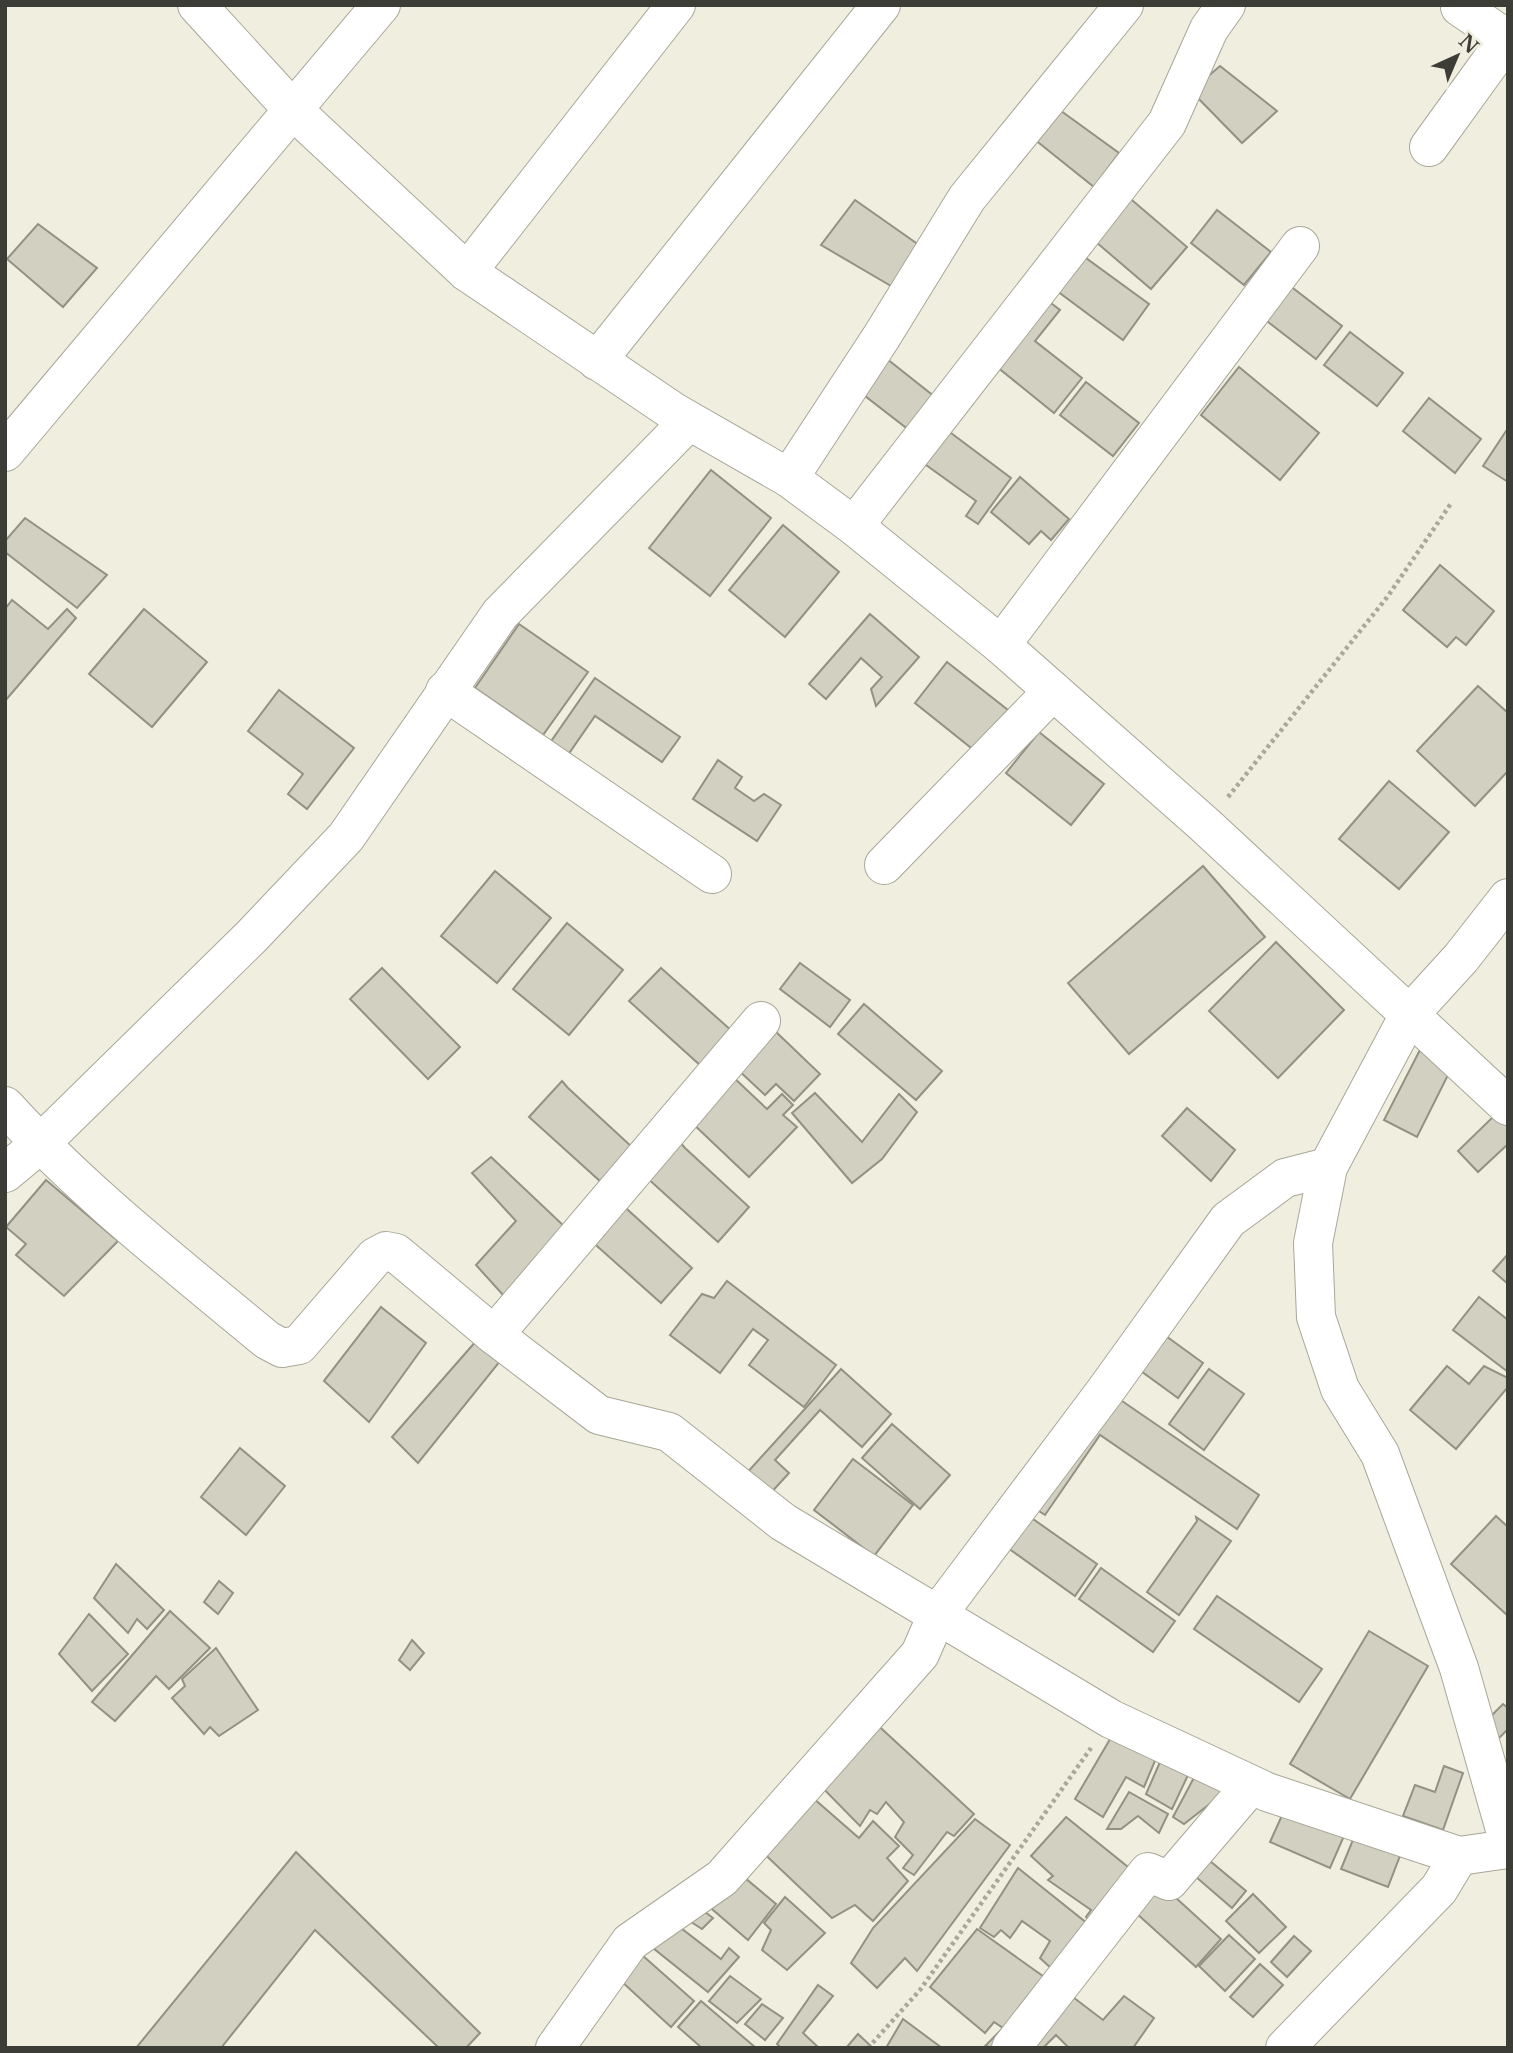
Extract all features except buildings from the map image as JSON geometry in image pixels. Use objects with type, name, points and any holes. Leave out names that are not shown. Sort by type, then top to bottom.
[{"type":"street","points":[[197,5],[293,110],[467,272],[689,421],[789,478],[854,526],[1054,691],[1205,825],[1508,1106]]},
{"type":"street","points":[[5,452],[381,5]]},
{"type":"street","points":[[467,272],[676,5]]},
{"type":"street","points":[[597,361],[881,5]]},
{"type":"street","points":[[789,478],[882,336],[967,198],[1124,5]]},
{"type":"street","points":[[854,526],[1167,123],[1209,29],[1226,5]]},
{"type":"street","points":[[1429,147],[1507,39],[1460,7],[1461,5]]},
{"type":"street","points":[[1001,645],[1300,246]]},
{"type":"street","points":[[5,1173],[40,1144],[252,936],[346,836],[499,614],[689,421]]},
{"type":"street","points":[[445,691],[712,874]]},
{"type":"street","points":[[884,865],[1054,691]]},
{"type":"street","points":[[1508,898],[1461,958],[1409,1015],[1328,1167],[1314,1243],[1316,1317],[1340,1389],[1380,1454],[1459,1668],[1508,1840]]},
{"type":"street","points":[[494,1335],[761,1021]]},
{"type":"street","points":[[5,1106],[40,1144],[99,1200],[267,1340],[282,1348],[299,1345],[375,1257],[386,1251],[396,1253],[494,1335],[599,1415],[669,1432],[783,1522],[1111,1719],[1266,1792],[1459,1856],[1508,1849]]},
{"type":"street","points":[[555,2048],[630,1942],[722,1878],[920,1654],[937,1615],[1106,1390],[1228,1220],[1285,1178],[1328,1167]]},
{"type":"street","points":[[1011,2048],[1148,1872],[1170,1881],[1251,1785]]},
{"type":"street","points":[[1285,2048],[1438,1889],[1459,1856]]},
{"type":"path","points":[[1205,825],[1388,596],[1452,502]]},
{"type":"path","points":[[868,2048],[920,1990],[1111,1719]]}]
